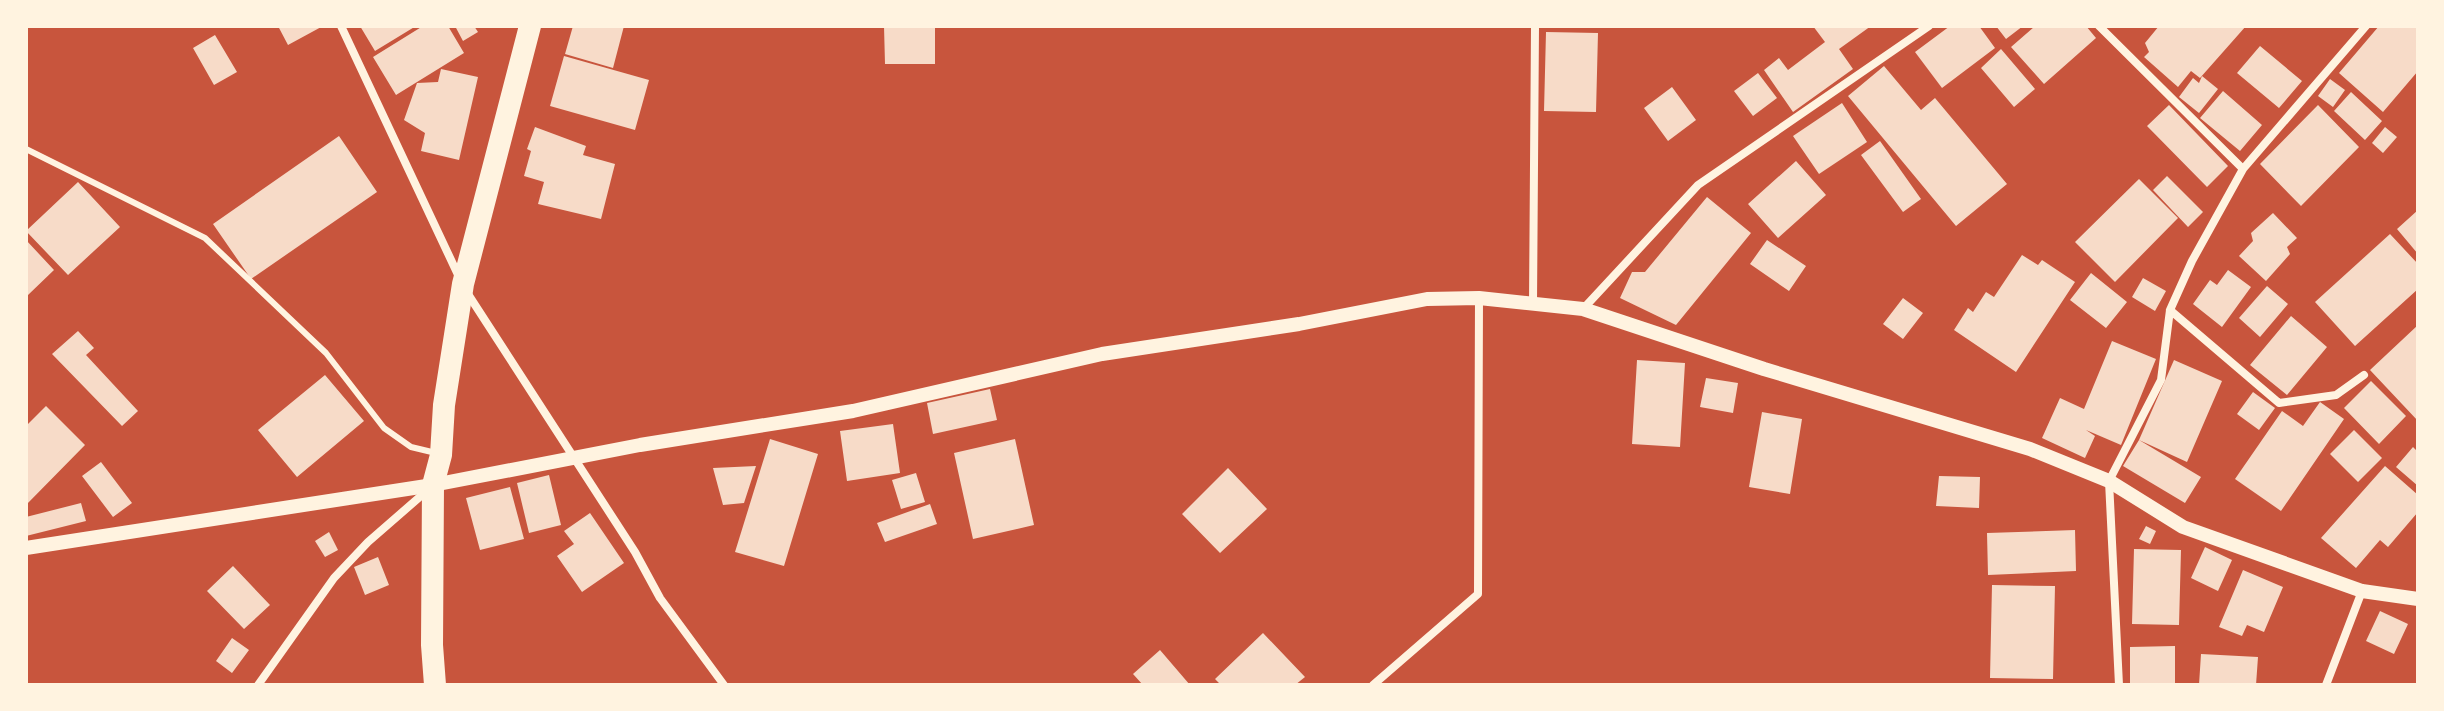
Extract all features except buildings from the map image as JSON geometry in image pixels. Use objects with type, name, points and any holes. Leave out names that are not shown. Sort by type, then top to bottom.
[{"type":"highway","points":[[435,685],[432,645],[433,485],[441,455],[444,405],[463,284],[530,26]]},
{"type":"street","points":[[341,26],[463,284],[635,552],[660,598],[724,685]]},
{"type":"street","points":[[1533,304],[1535,26]]},
{"type":"street","points":[[1583,309],[1698,185],[1929,26]]},
{"type":"street","points":[[2099,26],[2243,169]]},
{"type":"street","points":[[2119,685],[2109,481],[2161,380],[2170,310],[2192,261],[2243,169],[2366,26]]},
{"type":"street","points":[[1373,685],[1478,594],[1479,298]]},
{"type":"street","points":[[26,548],[433,485],[572,457],[853,411],[1102,354],[1299,324],[1427,299],[1479,298],[1583,309],[1764,369],[2030,449],[2109,481],[2183,527],[2362,591],[2418,599]]},
{"type":"street","points":[[2170,310],[2279,403],[2336,395],[2364,375]]},
{"type":"street","points":[[258,685],[334,578],[368,542],[433,485]]},
{"type":"street","points":[[2326,685],[2362,591]]},
{"type":"lane","points":[[26,149],[205,238],[326,353],[384,428],[411,447],[441,455]]}]
